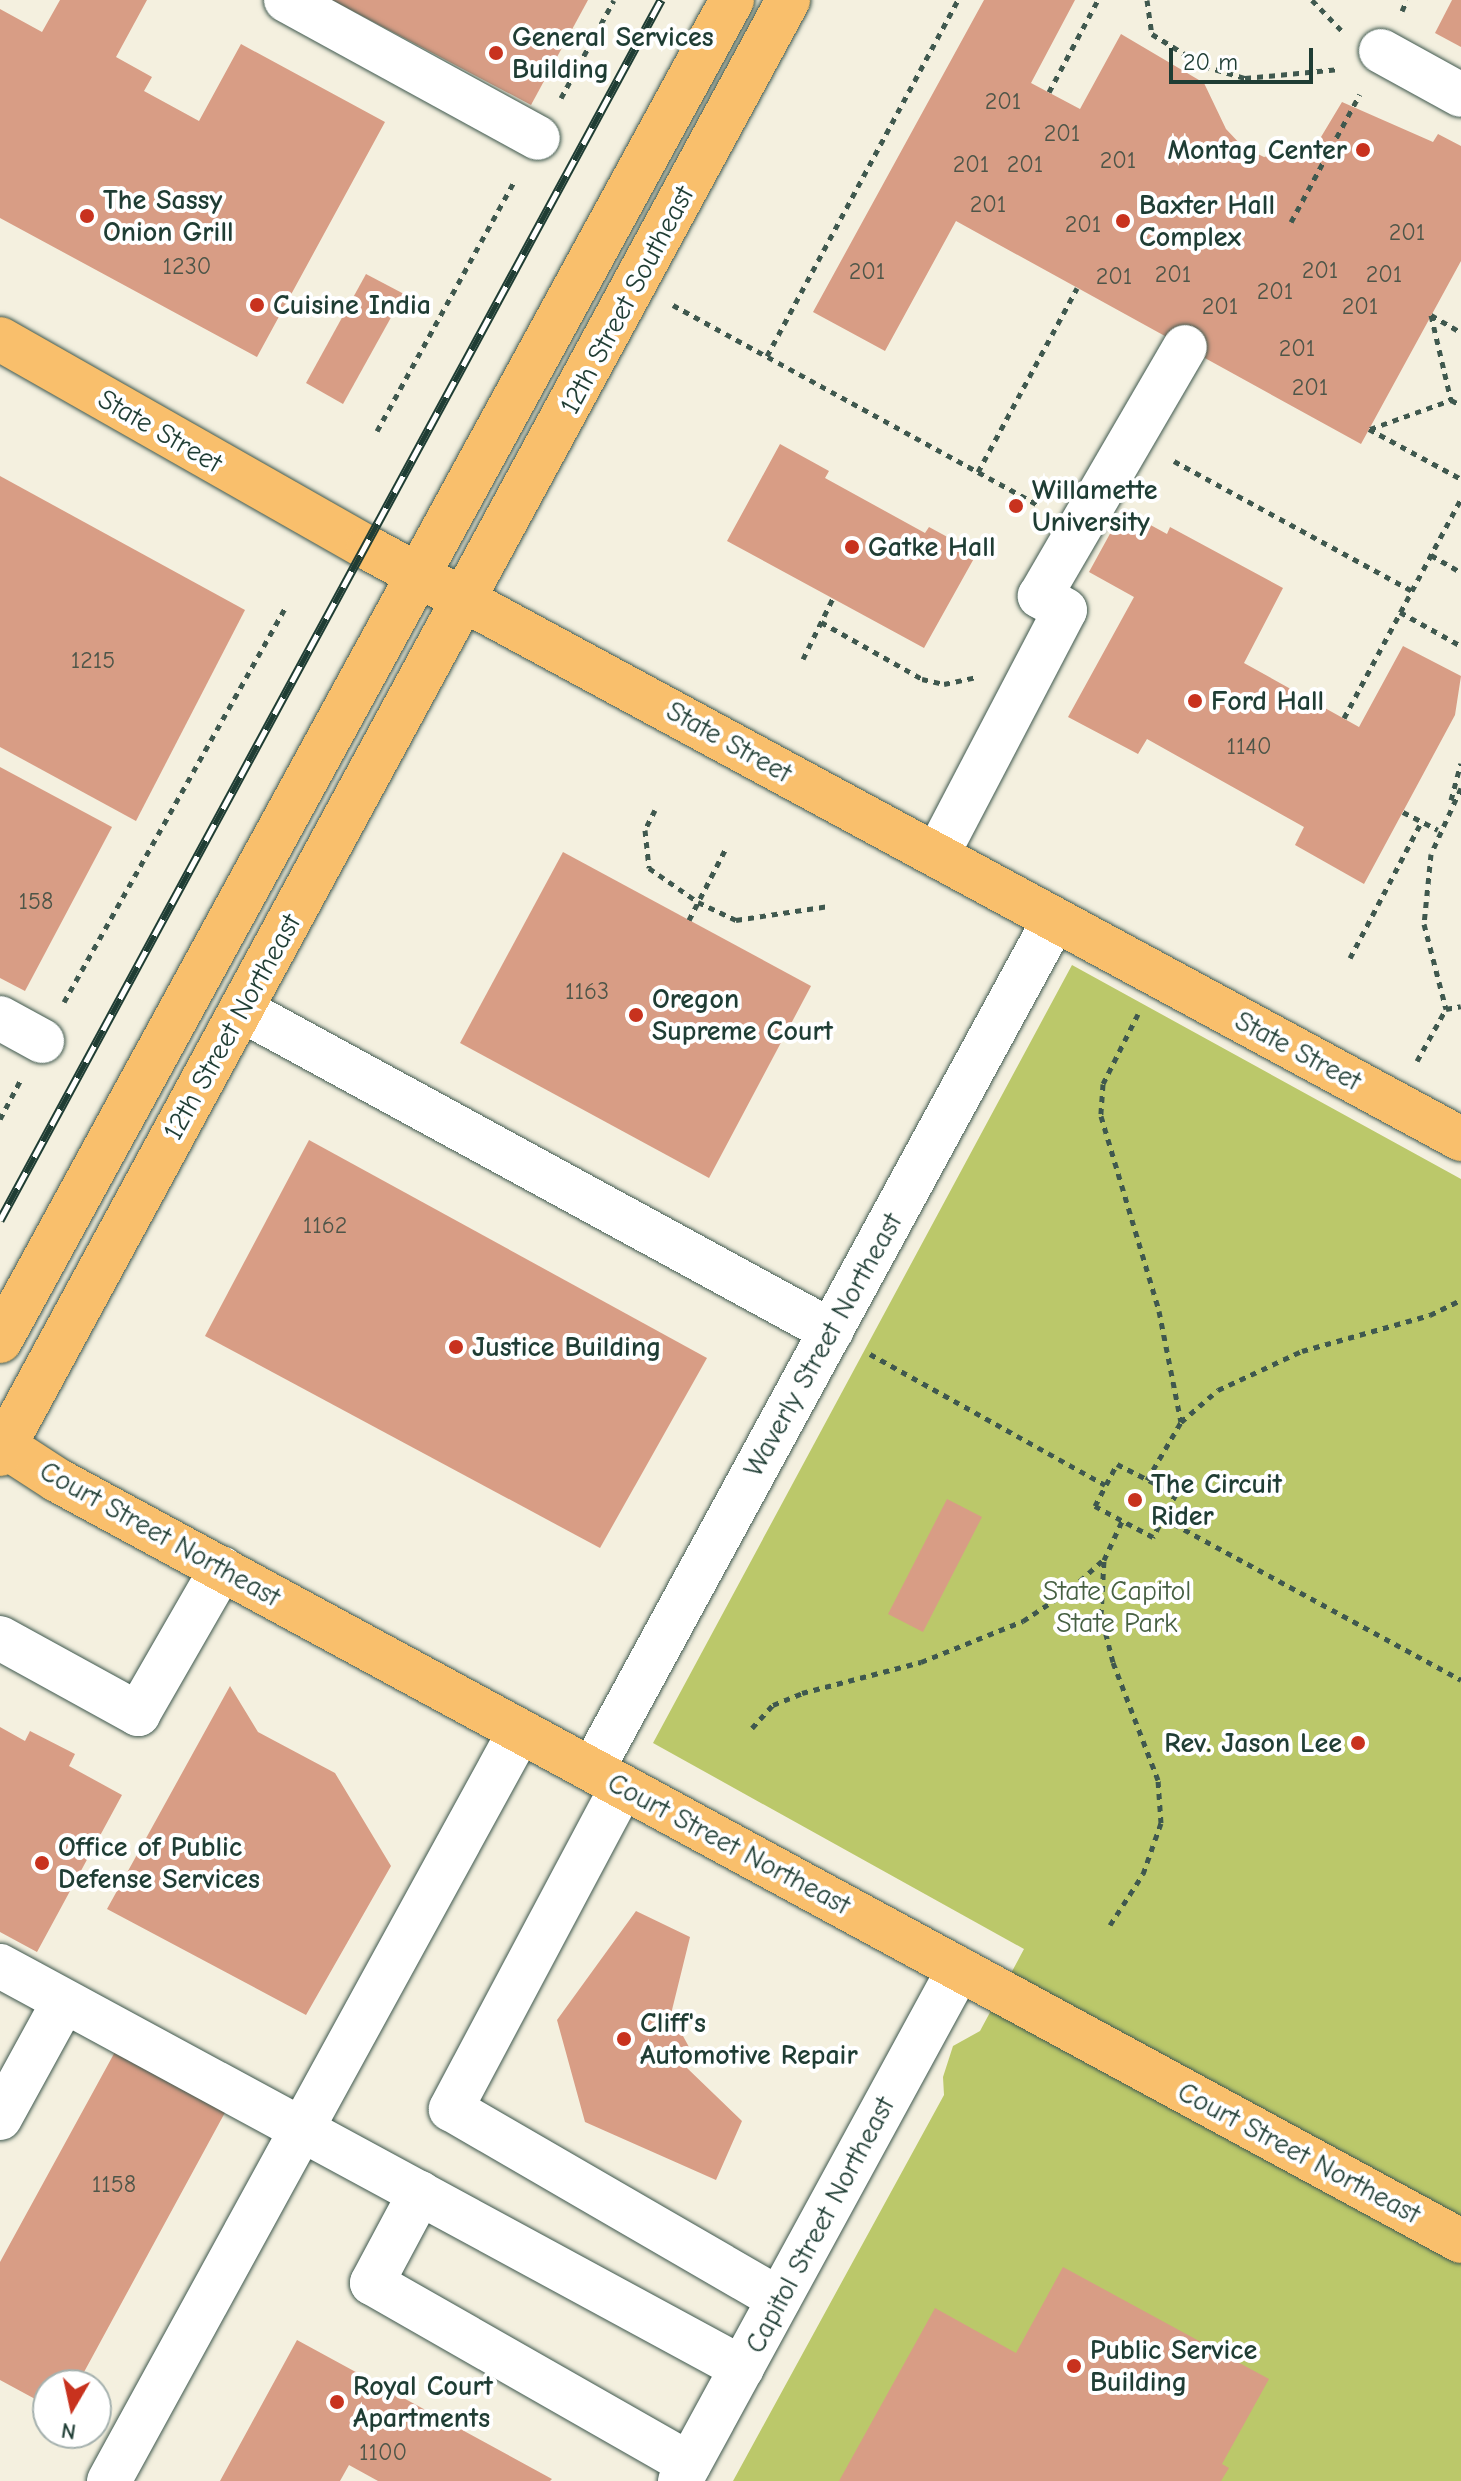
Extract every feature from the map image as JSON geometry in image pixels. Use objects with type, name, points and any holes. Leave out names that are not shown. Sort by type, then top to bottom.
[{"type":"main road","name":"12th Street Southeast","points":[[420,576],[732,0]]},
{"type":"main road","name":"12th Street Southeast","points":[[467,601],[788,0]]},
{"type":"main road","name":"State Street","points":[[1,341],[420,576],[1461,1139]]},
{"type":"main road","name":"12th Street Northeast","points":[[0,1341],[420,576]]},
{"type":"main road","name":"12th Street Northeast","points":[[1,1447],[467,601]]},
{"type":"main road","name":"Court Street Northeast","points":[[1,1447],[1461,2241]]},
{"type":"street","points":[[286,0],[538,138]]},
{"type":"street","points":[[1377,72],[1461,95]]},
{"type":"street","points":[[937,855],[1065,610],[1040,596],[1185,347]]},
{"type":"street","name":"Waverly Street Northeast","points":[[779,2299],[451,2109],[607,1778],[831,1331],[1054,920]]},
{"type":"street","points":[[242,1010],[831,1331]]},
{"type":"street","points":[[0,1018],[42,1041]]},
{"type":"street","points":[[0,1638],[138,1714],[222,1568]]},
{"type":"street","points":[[109,2481],[520,1731]]},
{"type":"street","points":[[0,1966],[742,2368]]},
{"type":"street","name":"Capitol Street Northeast","points":[[685,2472],[959,1969]]},
{"type":"street","points":[[0,2118],[64,2001]]},
{"type":"street","points":[[420,2193],[372,2283],[685,2472]]},
{"type":"path","points":[[377,431],[614,0]]},
{"type":"path","points":[[767,356],[958,0]]},
{"type":"path","points":[[1049,92],[1098,0]]},
{"type":"path","points":[[1147,0],[1152,34],[1204,66],[1245,78],[1318,74]]},
{"type":"path","points":[[1291,222],[1361,93],[1377,72]]},
{"type":"path","points":[[978,472],[1077,288]]},
{"type":"path","points":[[671,303],[1079,528]]},
{"type":"path","points":[[1451,400],[1431,315],[1461,332]]},
{"type":"path","points":[[1461,405],[1451,400],[1369,429],[1461,479]]},
{"type":"path","points":[[1131,438],[1412,591]]},
{"type":"path","points":[[1344,718],[1461,499]]},
{"type":"path","points":[[1431,555],[1461,572]]},
{"type":"path","points":[[803,659],[834,596]]},
{"type":"path","points":[[0,1119],[286,607]]},
{"type":"path","points":[[1400,612],[1461,646]]},
{"type":"path","points":[[821,622],[922,679],[944,684],[985,671]]},
{"type":"path","points":[[1393,1103],[1446,1009],[1424,924],[1427,881],[1438,830],[1451,802],[1461,763]]},
{"type":"path","points":[[1451,802],[1461,788]]},
{"type":"path","points":[[655,810],[645,830],[649,868],[698,902],[736,920],[829,906]]},
{"type":"path","points":[[1403,812],[1438,830]]},
{"type":"path","points":[[1350,958],[1422,821]]},
{"type":"path","points":[[689,920],[725,850]]},
{"type":"path","points":[[1159,976],[1103,1084],[1101,1116],[1159,1311],[1181,1422]]},
{"type":"path","points":[[1446,1009],[1461,1006]]},
{"type":"path","points":[[1147,1480],[1181,1422],[1218,1390],[1261,1367],[1430,1315],[1461,1300]]},
{"type":"path","points":[[831,1331],[1105,1485]]},
{"type":"path","points":[[1117,1464],[1147,1480],[1176,1494],[1153,1537],[1095,1506],[1117,1464]]},
{"type":"path","points":[[1163,1518],[1461,1680]]},
{"type":"path","points":[[1110,1925],[1143,1874],[1161,1823],[1158,1780],[1118,1675],[1101,1615],[1104,1560],[1122,1521]]},
{"type":"path","points":[[752,1728],[773,1705],[802,1693],[933,1658],[1023,1621],[1071,1589],[1104,1560]]},
{"type":"green space","name":"State Capitol State Park","points":[[1072,965],[1461,1179],[1461,2481],[733,2481],[944,2095],[943,2077],[953,2046],[980,2031],[1024,1949],[653,1743]]},
{"type":"building","points":[[60,0],[147,0],[116,57],[152,77],[144,91],[199,121],[241,44],[385,122],[257,357],[0,218],[0,9],[42,32]]},
{"type":"building","name":"General Services Building","points":[[332,0],[588,0],[531,105]]},
{"type":"building","name":"Baxter Hall Complex","points":[[984,0],[1075,0],[1031,83],[1080,109],[1121,34],[1204,83],[1226,129],[1243,147],[1264,157],[1310,145],[1321,137],[1342,102],[1433,142],[1438,134],[1461,146],[1461,261],[1361,444],[956,221],[885,351],[813,312]]},
{"type":"building","points":[[1452,0],[1461,0],[1461,47],[1435,33]]},
{"type":"building","points":[[366,274],[404,294],[343,404],[306,383]]},
{"type":"building","name":"Gatke Hall","points":[[780,444],[829,471],[825,478],[925,533],[929,527],[977,553],[924,648],[727,541]]},
{"type":"building","points":[[0,476],[245,610],[136,821],[0,747]]},
{"type":"building","name":"Ford Hall","points":[[1123,510],[1167,534],[1170,527],[1283,588],[1244,663],[1359,727],[1403,646],[1461,676],[1455,715],[1364,884],[1295,845],[1304,827],[1147,739],[1138,754],[1068,717],[1134,597],[1089,572]]},
{"type":"building","points":[[0,767],[112,827],[25,991],[0,978]]},
{"type":"building","name":"Oregon Supreme Court","points":[[563,852],[811,986],[709,1178],[460,1043]]},
{"type":"building","name":"Justice Building","points":[[309,1140],[707,1358],[600,1548],[205,1336]]},
{"type":"building","points":[[947,1499],[982,1517],[923,1632],[888,1614]]},
{"type":"building","points":[[230,1686],[258,1732],[335,1773],[391,1866],[306,2015],[107,1909]]},
{"type":"building","name":"Office of Public Defense Services","points":[[0,1727],[25,1741],[30,1731],[75,1754],[69,1766],[122,1795],[37,1952],[0,1932]]},
{"type":"building","name":"Cliff's Automotive Repair","points":[[636,1911],[690,1937],[671,2014],[689,2047],[687,2068],[742,2121],[716,2180],[585,2122],[557,2020]]},
{"type":"building","points":[[116,2050],[228,2107],[86,2369],[32,2369],[32,2397],[0,2380],[0,2262]]},
{"type":"building","name":"Public Service Building","points":[[1063,2267],[1269,2379],[1222,2464],[1229,2468],[1221,2481],[839,2481],[935,2308],[1016,2353]]},
{"type":"building","name":"Royal Court Apartments","points":[[297,2340],[552,2479],[378,2481],[349,2465],[340,2481],[220,2481]]},
{"type":"railway","points":[[0,1220],[661,0]]},
{"type":"place","name":"General Services Building","points":[[496,53]]},
{"type":"place","name":"Montag Center","points":[[1363,150]]},
{"type":"place","name":"The Sassy Onion Grill","points":[[87,216]]},
{"type":"place","name":"Baxter Hall Complex","points":[[1123,221]]},
{"type":"place","name":"Cuisine India","points":[[257,305]]},
{"type":"place","name":"Willamette University","points":[[1016,506]]},
{"type":"place","name":"Gatke Hall","points":[[852,547]]},
{"type":"place","name":"Ford Hall","points":[[1195,701]]},
{"type":"place","name":"Oregon Supreme Court","points":[[636,1015]]},
{"type":"place","name":"Justice Building","points":[[456,1347]]},
{"type":"place","name":"The Circuit Rider","points":[[1135,1500]]},
{"type":"place","name":"Rev. Jason Lee","points":[[1358,1743]]},
{"type":"place","name":"Office of Public Defense Services","points":[[42,1863]]},
{"type":"place","name":"Cliff's Automotive Repair","points":[[624,2039]]},
{"type":"place","name":"Public Service Building","points":[[1074,2366]]},
{"type":"place","name":"Royal Court Apartments","points":[[337,2402]]}]
